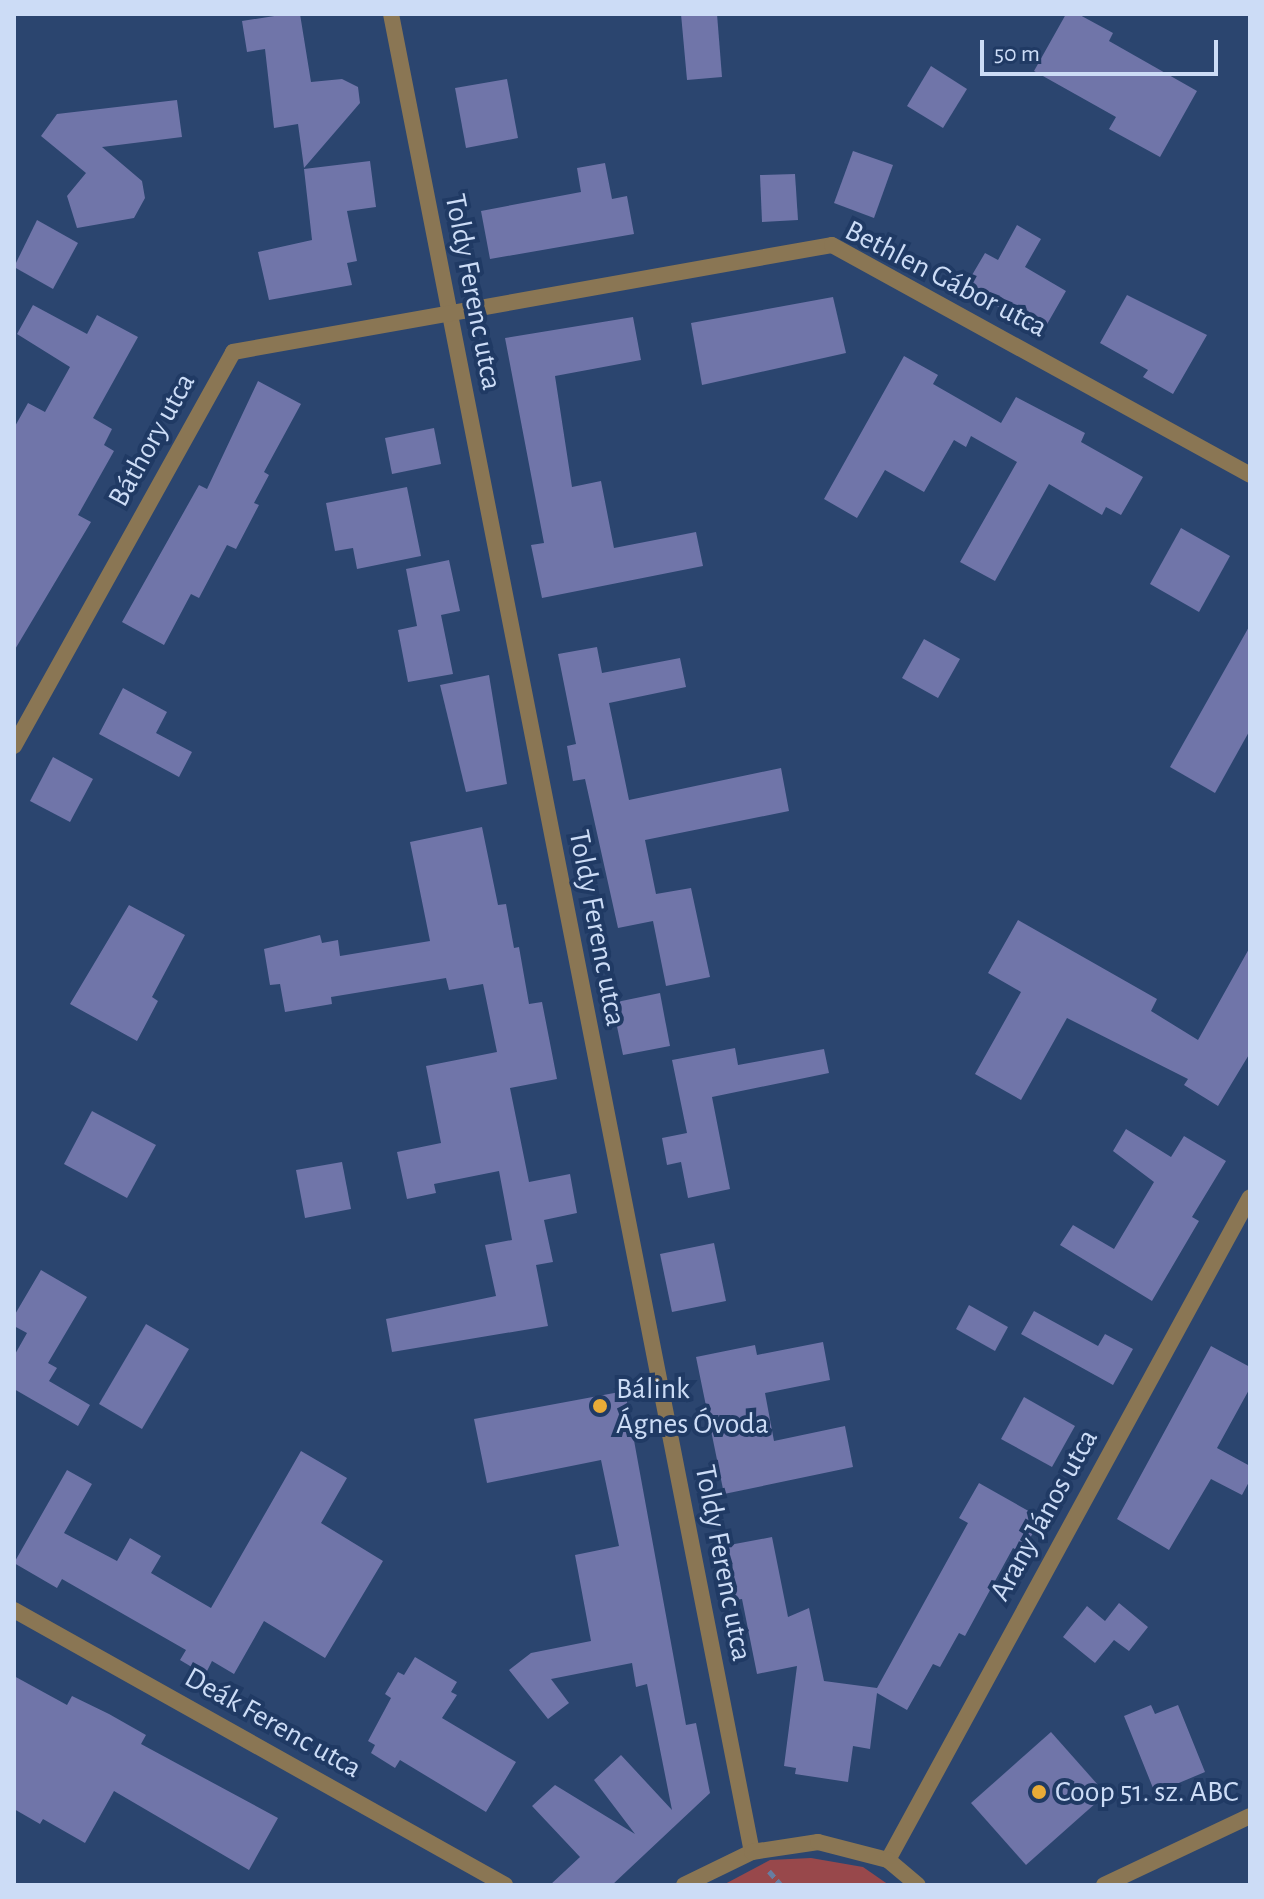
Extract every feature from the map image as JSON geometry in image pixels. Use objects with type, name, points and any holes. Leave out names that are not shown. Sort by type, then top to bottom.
[{"type":"street","name":"Toldy Ferenc utca","points":[[391,14],[752,1852]]},
{"type":"street","name":"Bethlen Gábor utca","points":[[448,311],[832,245],[1250,475]]},
{"type":"street","name":"Báthory utca","points":[[14,746],[233,352],[448,311]]},
{"type":"street","name":"Arany János utca","points":[[888,1860],[1250,1197]]},
{"type":"street","name":"Deák Ferenc utca","points":[[14,1610],[505,1885]]},
{"type":"street","points":[[1104,1885],[1250,1816]]},
{"type":"street","points":[[684,1885],[752,1852],[818,1842],[888,1860],[918,1885]]},
{"type":"shaded area","points":[[811,1858],[863,1867],[889,1885],[723,1885],[770,1860]]},
{"type":"building","points":[[300,14],[311,82],[342,79],[358,87],[360,103],[304,168],[298,124],[274,128],[265,49],[247,52],[242,21]]},
{"type":"building","points":[[681,14],[717,14],[722,77],[687,80]]},
{"type":"building","points":[[1066,14],[1078,14],[1113,33],[1109,41],[1197,91],[1160,157],[1109,129],[1116,117],[1034,71]]},
{"type":"building","points":[[931,66],[967,89],[943,128],[907,106]]},
{"type":"building","points":[[507,79],[518,138],[466,148],[455,88]]},
{"type":"building","points":[[177,100],[182,137],[102,147],[142,181],[145,198],[134,218],[77,228],[67,196],[86,173],[41,136],[57,114]]},
{"type":"building","points":[[853,151],[893,165],[874,218],[834,203]]},
{"type":"building","points":[[370,161],[376,207],[347,211],[357,261],[347,263],[352,285],[269,300],[258,252],[312,240],[304,169]]},
{"type":"building","points":[[605,163],[612,199],[627,196],[634,234],[490,259],[481,211],[581,192],[577,168]]},
{"type":"building","points":[[795,174],[798,220],[762,222],[760,175]]},
{"type":"building","points":[[37,220],[78,243],[53,289],[14,267]]},
{"type":"building","points":[[1017,225],[1041,239],[1025,267],[1066,291],[1042,333],[965,287],[985,253],[998,260]]},
{"type":"building","points":[[1127,295],[1207,335],[1173,394],[1143,377],[1148,370],[1100,343]]},
{"type":"building","points":[[833,297],[846,353],[702,385],[691,323]]},
{"type":"building","points":[[33,305],[87,334],[97,315],[138,337],[93,418],[112,429],[104,445],[114,451],[78,515],[91,522],[14,651],[14,428],[28,403],[45,412],[70,367],[17,334]]},
{"type":"building","points":[[633,317],[641,360],[555,376],[572,487],[601,481],[614,548],[696,532],[703,566],[542,598],[531,545],[544,543],[505,338]]},
{"type":"building","points":[[904,356],[938,375],[933,384],[1001,423],[1016,397],[1085,433],[1081,442],[1143,477],[1121,515],[1106,507],[1102,515],[1049,484],[995,581],[960,562],[1017,462],[971,436],[966,447],[954,440],[924,492],[885,470],[857,518],[824,499]]},
{"type":"building","points":[[258,381],[301,404],[264,472],[269,475],[254,503],[259,505],[236,549],[227,545],[199,598],[191,594],[164,645],[122,622],[199,485],[207,489]]},
{"type":"building","points":[[434,428],[441,464],[392,474],[385,438]]},
{"type":"building","points":[[407,487],[421,556],[357,569],[353,548],[335,551],[326,503]]},
{"type":"building","points":[[1181,528],[1230,556],[1199,612],[1150,584]]},
{"type":"building","points":[[449,560],[460,611],[441,615],[453,674],[408,682],[398,630],[417,626],[406,569]]},
{"type":"building","points":[[1250,625],[1250,730],[1215,793],[1170,767]]},
{"type":"building","points":[[924,639],[960,659],[938,698],[902,678]]},
{"type":"building","points":[[597,647],[602,673],[680,658],[686,687],[609,703],[629,800],[781,768],[789,811],[645,840],[656,894],[691,888],[710,977],[666,986],[653,921],[618,928],[585,779],[573,781],[567,746],[576,744],[558,654]]},
{"type":"building","points":[[489,675],[507,784],[466,792],[440,685]]},
{"type":"building","points":[[123,688],[167,712],[156,733],[192,752],[179,777],[99,734]]},
{"type":"building","points":[[53,757],[93,779],[70,822],[30,801]]},
{"type":"building","points":[[482,827],[498,905],[506,904],[514,948],[519,947],[529,1004],[542,1002],[557,1079],[510,1088],[529,1182],[570,1174],[577,1213],[544,1220],[553,1262],[536,1265],[548,1326],[392,1352],[386,1319],[496,1296],[485,1245],[512,1240],[499,1171],[434,1184],[436,1193],[407,1199],[397,1152],[441,1143],[426,1066],[497,1052],[483,984],[449,990],[446,978],[331,997],[332,1004],[285,1012],[280,984],[270,985],[264,949],[320,935],[322,943],[338,940],[340,956],[430,941],[410,842]]},
{"type":"building","points":[[129,905],[185,935],[152,997],[158,1001],[137,1041],[70,1004]]},
{"type":"building","points":[[1018,920],[1157,999],[1151,1011],[1198,1040],[1250,947],[1250,1053],[1218,1106],[1184,1085],[1188,1079],[1067,1018],[1021,1100],[975,1074],[1021,992],[988,973]]},
{"type":"building","points":[[660,993],[670,1046],[623,1055],[612,1003]]},
{"type":"building","points":[[735,1048],[738,1065],[824,1049],[829,1073],[712,1097],[730,1189],[688,1198],[681,1162],[667,1165],[662,1138],[687,1133],[672,1060]]},
{"type":"building","points":[[92,1111],[156,1145],[127,1198],[64,1164]]},
{"type":"building","points":[[1126,1129],[1171,1157],[1184,1136],[1226,1161],[1192,1217],[1199,1221],[1152,1301],[1060,1245],[1073,1225],[1114,1249],[1154,1182],[1113,1151]]},
{"type":"building","points":[[342,1162],[351,1209],[305,1218],[296,1170]]},
{"type":"building","points":[[714,1243],[726,1301],[672,1312],[660,1254]]},
{"type":"building","points":[[41,1270],[87,1297],[48,1363],[57,1368],[49,1381],[90,1405],[78,1426],[14,1389],[14,1356],[27,1333],[14,1326],[14,1316]]},
{"type":"building","points":[[969,1305],[1008,1327],[995,1351],[956,1329]]},
{"type":"building","points":[[1034,1311],[1098,1346],[1105,1334],[1133,1349],[1113,1385],[1021,1334]]},
{"type":"building","points":[[146,1324],[189,1349],[142,1429],[99,1404]]},
{"type":"building","points":[[823,1342],[830,1380],[765,1393],[774,1441],[845,1426],[853,1467],[724,1494],[696,1357],[755,1345],[757,1355]]},
{"type":"building","points":[[1211,1346],[1250,1367],[1250,1388],[1217,1448],[1250,1466],[1250,1480],[1242,1495],[1211,1479],[1169,1550],[1117,1519]]},
{"type":"building","points":[[625,1391],[686,1725],[696,1723],[710,1793],[612,1885],[550,1885],[580,1857],[532,1806],[555,1785],[635,1834],[594,1780],[621,1755],[672,1810],[647,1684],[636,1687],[632,1663],[551,1679],[569,1703],[548,1719],[509,1670],[531,1653],[591,1641],[575,1555],[619,1546],[601,1460],[487,1483],[474,1419]]},
{"type":"building","points":[[1024,1397],[1075,1426],[1052,1467],[1001,1439]]},
{"type":"building","points":[[301,1451],[347,1478],[321,1523],[383,1561],[325,1658],[264,1621],[234,1674],[212,1661],[205,1675],[180,1660],[186,1650],[62,1579],[57,1588],[14,1563],[67,1470],[92,1484],[64,1533],[117,1561],[130,1538],[161,1556],[151,1573],[211,1608]]},
{"type":"building","points":[[979,1483],[1041,1518],[1022,1553],[1013,1548],[965,1636],[959,1633],[940,1667],[933,1664],[907,1710],[877,1693],[870,1749],[853,1746],[848,1782],[795,1774],[796,1768],[784,1766],[797,1666],[757,1674],[742,1599],[735,1600],[724,1546],[772,1537],[788,1617],[809,1608],[824,1681],[877,1688],[968,1523],[959,1518]]},
{"type":"building","points":[[1119,1603],[1148,1627],[1129,1651],[1114,1640],[1095,1663],[1063,1637],[1087,1606],[1105,1621]]},
{"type":"building","points":[[415,1657],[457,1682],[451,1692],[457,1695],[442,1718],[516,1762],[486,1812],[400,1760],[395,1768],[371,1753],[375,1745],[368,1741],[391,1698],[385,1694],[398,1672],[404,1675]]},
{"type":"building","points":[[14,1676],[67,1705],[72,1696],[109,1714],[146,1735],[141,1744],[278,1818],[249,1870],[114,1791],[85,1843],[43,1819],[40,1824],[14,1809]]},
{"type":"building","points":[[1151,1705],[1155,1714],[1178,1705],[1205,1772],[1155,1793],[1124,1716]]},
{"type":"building","points":[[1051,1732],[1106,1794],[1026,1865],[971,1803]]},
{"type":"place","name":"Bálink Ágnes Óvoda","points":[[600,1406]]},
{"type":"place","name":"Coop 51. sz. ABC","points":[[1039,1792]]}]
